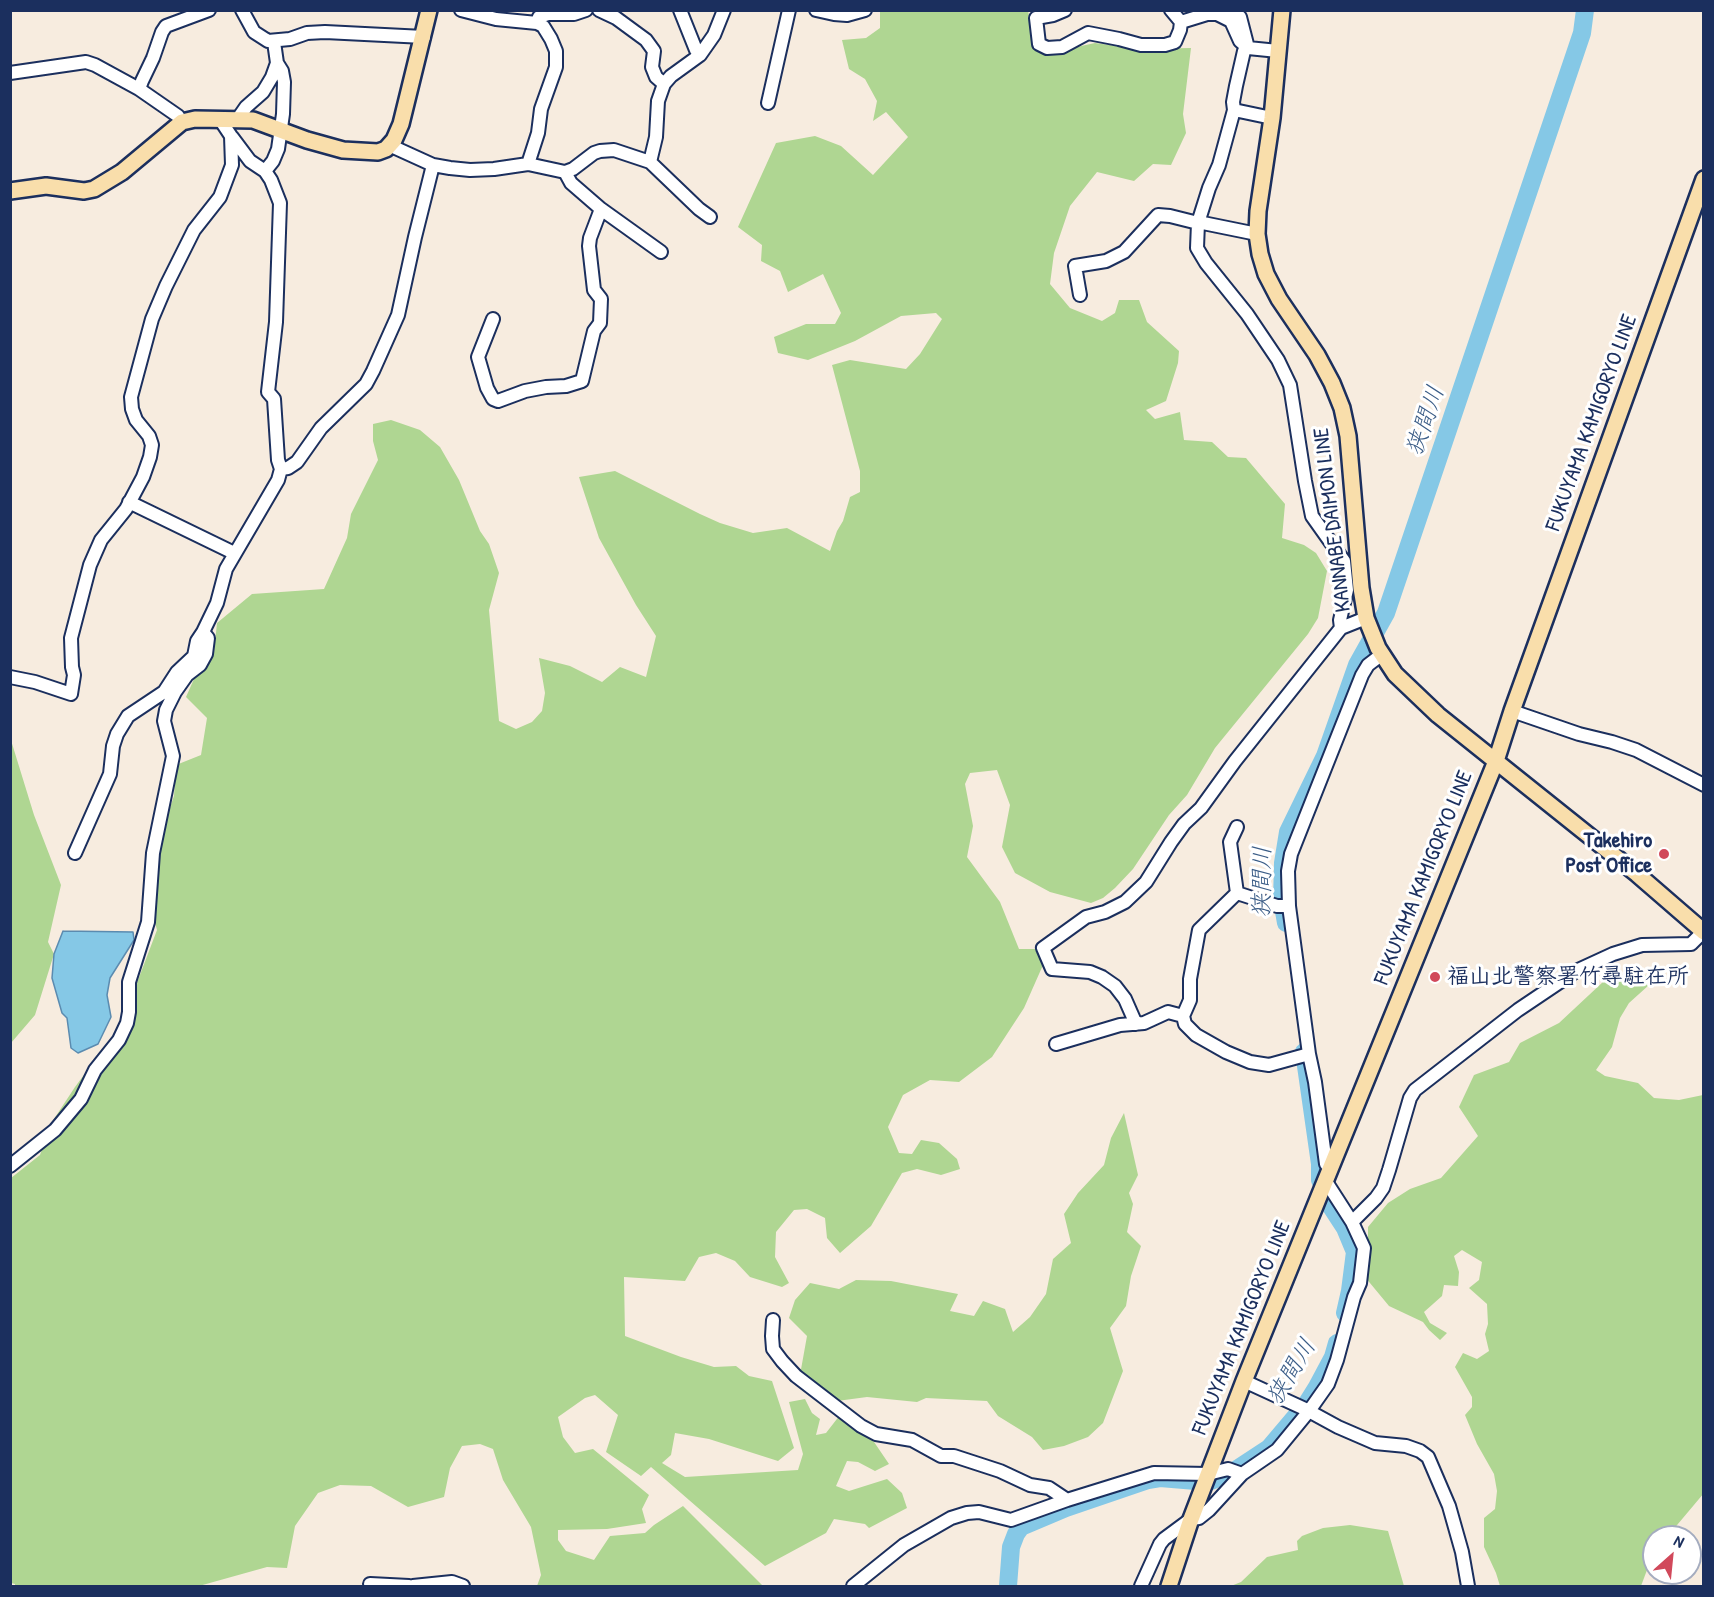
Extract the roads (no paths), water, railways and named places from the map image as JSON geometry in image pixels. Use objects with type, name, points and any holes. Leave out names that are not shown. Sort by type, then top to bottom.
[{"type":"main road","points":[[10,191],[46,186],[94,189],[122,172],[182,122],[195,119],[253,120],[307,140],[344,150],[378,152],[386,149],[394,140],[401,124],[429,10]]},
{"type":"main road","name":"KANNABE DAIMON LINE","points":[[1282,10],[1272,118],[1258,211],[1257,234],[1260,254],[1266,274],[1279,299],[1317,355],[1342,408],[1348,436],[1358,566],[1367,622],[1379,651],[1395,674],[1438,715],[1636,874],[1703,931]]},
{"type":"main road","name":"FUKUYAMA KAMIGORYO LINE","points":[[1169,1587],[1191,1519],[1244,1380],[1496,761],[1704,179]]},
{"type":"street","points":[[139,89],[166,26],[209,10]]},
{"type":"street","points":[[242,10],[254,32],[274,42],[307,33],[325,32],[424,37]]},
{"type":"street","points":[[461,10],[496,19],[537,23],[543,26],[551,39],[556,51],[556,67],[541,109],[538,133],[528,164]]},
{"type":"street","points":[[537,23],[539,17],[548,14],[574,14],[586,10]]},
{"type":"street","points":[[599,10],[616,18],[646,40],[654,51],[652,67],[656,77],[664,84]]},
{"type":"street","points":[[680,10],[700,55]]},
{"type":"street","points":[[650,162],[656,137],[658,101],[664,84],[671,76],[700,55],[714,35],[724,10]]},
{"type":"street","points":[[768,103],[789,10]]},
{"type":"street","points":[[816,10],[847,15],[865,10]]},
{"type":"street","points":[[1065,10],[1036,18],[1039,44],[1047,48],[1062,47],[1088,33],[1141,45],[1166,45],[1175,42],[1180,30],[1181,21],[1171,10]]},
{"type":"street","points":[[1231,10],[1240,17],[1248,48]]},
{"type":"street","points":[[1181,21],[1207,14],[1217,14],[1231,21],[1240,41],[1248,48],[1278,51]]},
{"type":"street","points":[[265,171],[273,161],[278,149],[283,114],[284,82],[282,71],[277,63],[274,42]]},
{"type":"street","points":[[1248,48],[1244,51],[1233,102],[1234,110],[1219,165],[1198,224],[1197,248],[1200,255],[1247,314],[1278,360],[1290,385],[1312,516],[1344,561],[1347,590],[1340,620],[1341,628]]},
{"type":"street","points":[[10,73],[86,62],[139,89],[178,116],[182,122]]},
{"type":"street","points":[[237,120],[246,107],[263,92],[277,63]]},
{"type":"street","points":[[1234,110],[1272,118]]},
{"type":"street","points":[[75,853],[110,774],[113,746],[117,734],[128,716],[164,692],[177,672],[194,656],[197,641],[204,632],[217,603],[226,569],[278,480],[281,469],[278,460],[274,399],[268,392],[276,322],[280,203],[272,180],[265,171],[250,161],[219,118]]},
{"type":"street","points":[[10,677],[35,682],[70,694],[74,675],[71,638],[90,565],[101,540],[112,529],[143,477],[150,457],[152,445],[149,436],[136,420],[131,397],[152,319],[194,230],[220,197],[229,177],[232,165],[231,136]]},
{"type":"street","points":[[390,145],[433,165],[470,170],[528,164],[564,172],[573,169],[594,153],[608,150],[624,152],[650,162],[710,217]]},
{"type":"street","points":[[281,469],[288,468],[297,462],[321,428],[366,384],[374,371],[398,315],[433,165]]},
{"type":"street","points":[[564,172],[571,183],[601,209],[661,252]]},
{"type":"street","points":[[493,319],[478,357],[487,388],[494,399],[498,401],[525,391],[566,386],[582,381],[594,331],[600,323],[601,299],[594,290],[589,246],[601,209]]},
{"type":"street","points":[[1080,296],[1075,266],[1106,261],[1124,252],[1158,215],[1257,234]]},
{"type":"street","points":[[129,502],[234,553]]},
{"type":"street","points":[[1136,1024],[1125,999],[1115,987],[1102,977],[1090,972],[1052,969],[1043,948],[1086,917],[1105,912],[1125,902],[1146,882],[1177,833],[1201,808],[1235,761],[1341,628],[1367,622]]},
{"type":"street","points":[[10,1166],[55,1130],[81,1099],[95,1070],[119,1040],[127,1023],[129,982],[148,922],[153,853],[173,756],[164,722],[166,710],[187,675],[200,665],[206,654],[208,638],[204,632]]},
{"type":"street","points":[[1142,1587],[1160,1544],[1191,1519],[1199,1518],[1209,1510],[1237,1472],[1277,1450],[1304,1409],[1328,1384],[1360,1283],[1364,1248],[1352,1222],[1325,1181],[1326,1164],[1315,1082],[1304,1055],[1283,906],[1291,854],[1362,675],[1379,651]]},
{"type":"street","points":[[1512,711],[1579,734],[1636,750],[1704,785]]},
{"type":"street","points":[[1237,827],[1230,842],[1237,893]]},
{"type":"street","points":[[1237,893],[1283,906]]},
{"type":"street","points":[[1237,893],[1199,930],[1190,979],[1190,1000],[1183,1016],[1185,1024],[1196,1035],[1250,1062],[1269,1065],[1304,1055]]},
{"type":"street","points":[[1352,1222],[1383,1188],[1410,1098],[1415,1090],[1518,1010],[1576,971],[1613,954],[1642,945],[1691,944],[1703,931]]},
{"type":"street","points":[[1056,1044],[1120,1025],[1144,1023],[1168,1012],[1183,1016]]},
{"type":"street","points":[[773,1320],[773,1349],[782,1361],[796,1377],[861,1426],[876,1434],[912,1440],[941,1456],[954,1456],[1000,1471],[1030,1485],[1049,1488],[1067,1500]]},
{"type":"street","points":[[1244,1380],[1375,1443],[1406,1446],[1428,1457],[1449,1506],[1462,1552],[1468,1587]]},
{"type":"street","points":[[854,1587],[904,1545],[951,1518],[967,1513],[979,1512],[1011,1520],[1154,1473],[1206,1479],[1228,1469],[1237,1472]]},
{"type":"street","points":[[370,1584],[411,1587],[452,1582],[463,1587]]},
{"type":"water","points":[[63,931],[133,932],[134,940],[110,978],[107,995],[111,1017],[98,1044],[78,1053],[71,1048],[67,1018],[62,1013],[52,978],[54,954]]},
{"type":"waterway","name":"狭間川","points":[[1286,923],[1282,900],[1283,863],[1288,832],[1325,756],[1357,665],[1386,613],[1582,33],[1585,10]]},
{"type":"waterway","name":"狭間川","points":[[1304,1052],[1320,1164],[1320,1180],[1330,1205],[1345,1228],[1355,1252],[1345,1313]]},
{"type":"waterway","name":"狭間川","points":[[1008,1586],[1011,1547],[1021,1527],[1066,1508],[1148,1480],[1160,1478],[1211,1481],[1234,1471],[1269,1448],[1307,1403],[1333,1357],[1337,1343]]},
{"type":"place","name":"Takehiro Post Office","points":[[1664,854]]},
{"type":"place","name":"福山北警察署竹尋駐在所","points":[[1435,977]]}]
